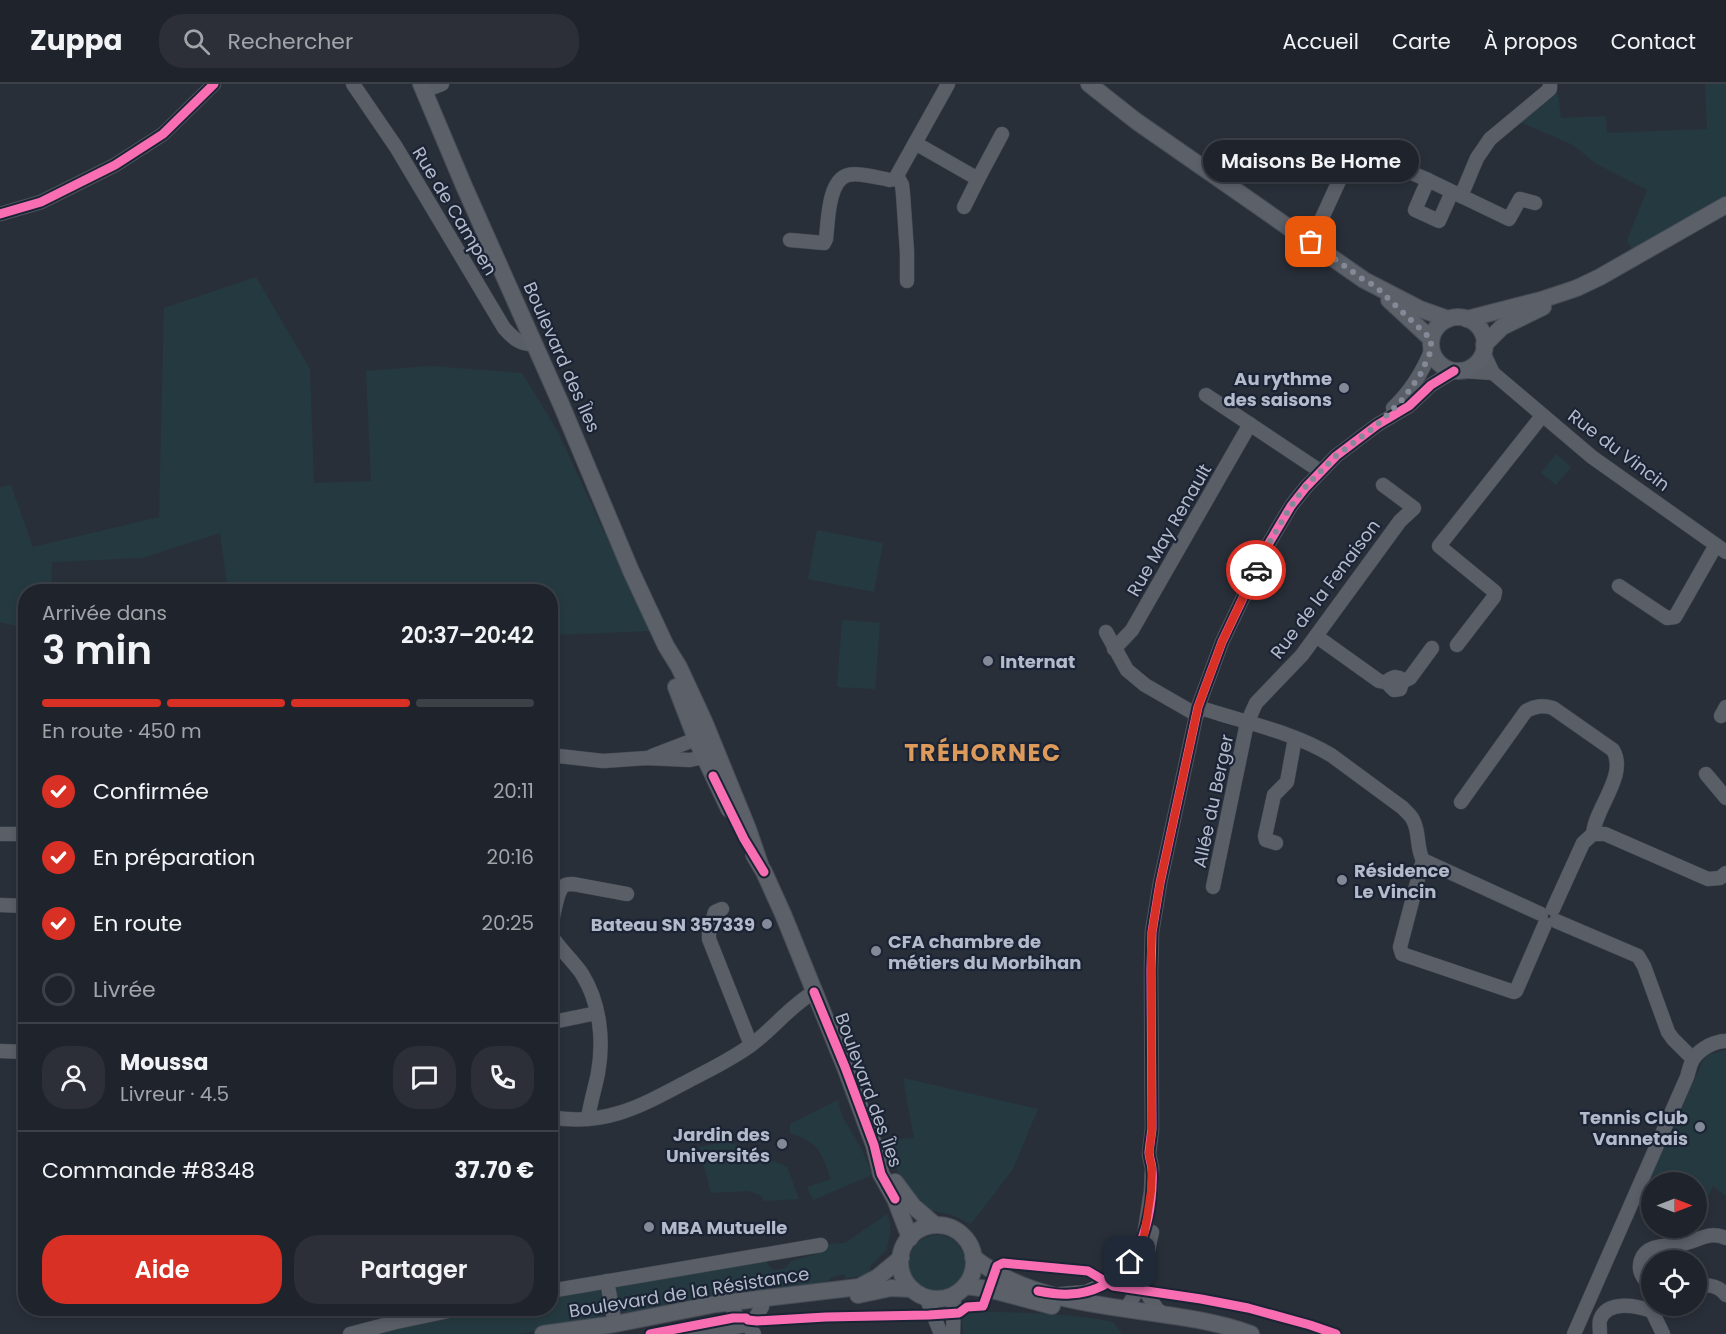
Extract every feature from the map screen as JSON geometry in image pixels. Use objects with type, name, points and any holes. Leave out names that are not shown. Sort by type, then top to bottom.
[{"type":"main road","points":[[1089,84],[1136,121],[1364,280],[1420,309],[1448,319]]},
{"type":"main road","name":"Boulevard des Îles","points":[[423,87],[631,571],[666,646],[679,667],[708,747],[748,829],[760,864],[783,914],[845,1067],[874,1145],[881,1174],[895,1199],[910,1238]]},
{"type":"main road","points":[[1467,319],[1577,288],[1726,205]]},
{"type":"main road","points":[[1375,286],[1431,345],[1440,364],[1446,369],[1458,371],[1477,363],[1484,348],[1502,327],[1542,307],[1605,284],[1674,249],[1726,218]]},
{"type":"main road","points":[[1431,345],[1434,330],[1440,323],[1461,317],[1474,323],[1480,329],[1484,348]]},
{"type":"main road","name":"Boulevard des Îles","points":[[874,1145],[905,1196],[916,1210],[935,1226]]},
{"type":"main road","points":[[960,1291],[974,1268],[974,1257],[968,1243],[950,1228],[935,1226],[917,1231],[902,1251],[901,1270],[905,1280],[919,1293],[945,1298],[960,1291],[988,1289],[1050,1306],[1218,1334]]},
{"type":"main road","points":[[974,1257],[994,1273],[1038,1291],[1067,1299],[1162,1313],[1232,1327],[1251,1334]]},
{"type":"main road","name":"Boulevard de la Résistance","points":[[609,1329],[716,1304],[859,1287],[878,1277],[901,1258]]},
{"type":"main road","name":"Boulevard de la Résistance","points":[[545,1334],[609,1329],[762,1306],[844,1298],[891,1288],[919,1293]]},
{"type":"main road","points":[[1100,1313],[1118,1312],[1126,1308]]},
{"type":"street","points":[[0,214],[42,202],[115,165],[163,134],[214,84]]},
{"type":"street","name":"Rue de Campen","points":[[353,84],[396,147],[504,328],[516,341],[534,344]]},
{"type":"street","points":[[423,87],[442,84]]},
{"type":"street","points":[[790,240],[824,243],[834,188],[841,178],[851,174],[890,180],[897,176],[948,84]]},
{"type":"street","points":[[1428,180],[1415,210],[1439,220],[1490,140],[1550,89],[1550,84]]},
{"type":"street","points":[[964,207],[1002,134]]},
{"type":"street","points":[[915,143],[978,179]]},
{"type":"street","points":[[1311,242],[1350,157],[1355,152],[1368,153],[1509,219],[1520,199],[1535,203]]},
{"type":"street","points":[[897,176],[902,185],[903,194],[907,281]]},
{"type":"street","points":[[1377,425],[1404,398],[1420,375],[1431,345]]},
{"type":"street","name":"Rue du Vincin","points":[[1484,348],[1492,373],[1542,416],[1592,457],[1721,548]]},
{"type":"street","points":[[1038,1291],[1068,1294],[1086,1292],[1106,1283],[1130,1262],[1144,1236],[1152,1168],[1158,1154],[1152,1129],[1151,970],[1152,932],[1160,883],[1197,711],[1222,642],[1269,543],[1291,506],[1320,471],[1336,456],[1377,425],[1409,406],[1431,385],[1458,371],[1492,373]]},
{"type":"street","points":[[1206,394],[1320,471]]},
{"type":"street","points":[[1457,645],[1494,597],[1495,592],[1439,545],[1542,416]]},
{"type":"street","name":"Rue May Renault","points":[[1114,649],[1132,630],[1250,424]]},
{"type":"street","name":"Rue de la Fenaison","points":[[1247,723],[1256,703],[1302,655],[1400,521],[1417,510],[1383,485]]},
{"type":"street","points":[[1619,585],[1668,618],[1675,617],[1721,548]]},
{"type":"street","points":[[1106,632],[1127,670],[1145,685],[1197,711],[1295,738],[1331,755],[1403,808],[1415,825],[1423,860],[1400,947],[1402,954],[1516,991],[1583,843],[1593,834],[1605,834],[1708,879],[1720,878],[1726,873]]},
{"type":"street","points":[[1316,636],[1379,681],[1395,682],[1410,678],[1432,648]]},
{"type":"street","points":[[1461,802],[1526,711],[1534,706],[1544,705],[1553,708],[1613,750],[1617,756],[1617,772],[1594,824],[1593,834]]},
{"type":"street","name":"Allée du Berger","points":[[1213,887],[1247,723]]},
{"type":"street","points":[[1276,843],[1266,840],[1265,836],[1274,795],[1287,782],[1295,738]]},
{"type":"street","points":[[558,755],[603,761],[647,758],[708,747]]},
{"type":"street","points":[[647,758],[690,760],[708,747]]},
{"type":"street","points":[[1706,774],[1726,798]]},
{"type":"street","points":[[0,834],[18,834]]},
{"type":"street","points":[[1423,860],[1638,956],[1644,966],[1668,1032],[1693,1059]]},
{"type":"street","points":[[558,899],[560,891],[565,885],[573,884],[627,894]]},
{"type":"street","points":[[0,905],[18,906]]},
{"type":"street","points":[[722,909],[715,912],[709,939],[751,1045]]},
{"type":"street","points":[[558,945],[573,961],[585,979],[597,1013],[601,1044],[600,1065],[588,1119]]},
{"type":"street","points":[[558,1118],[588,1119],[617,1114],[644,1104],[751,1045],[807,995],[814,992]]},
{"type":"street","points":[[558,1021],[597,1013]]},
{"type":"street","points":[[1574,1334],[1693,1059],[1709,1046],[1726,1041]]},
{"type":"street","points":[[0,1051],[18,1052]]},
{"type":"street","points":[[1126,1308],[1134,1298],[1140,1284],[1154,1225],[1151,1191]]},
{"type":"street","points":[[1649,1250],[1687,1243],[1706,1235],[1720,1235],[1726,1238]]},
{"type":"street","points":[[558,1290],[821,1245]]},
{"type":"street","points":[[608,1281],[609,1329]]},
{"type":"street","points":[[1140,1284],[1162,1313]]},
{"type":"street","points":[[1707,1286],[1721,1288],[1726,1294]]},
{"type":"street","points":[[953,1334],[960,1291]]},
{"type":"street","points":[[919,1293],[934,1315],[941,1334]]},
{"type":"street","points":[[1599,1334],[1599,1321],[1603,1314],[1612,1308],[1624,1305],[1641,1307]]},
{"type":"street","points":[[751,1329],[762,1306]]},
{"type":"street","points":[[733,1311],[751,1329]]},
{"type":"street","points":[[351,1334],[393,1316]]},
{"type":"street","points":[[1656,1316],[1663,1334]]},
{"type":"street","points":[[687,1334],[751,1329]]},
{"type":"green space","points":[[1705,84],[1726,84],[1726,197],[1633,252],[1627,240],[1647,190],[1595,163],[1573,145],[1520,122],[1558,93],[1561,118],[1606,116],[1607,133],[1707,129]]},
{"type":"green space","points":[[256,277],[310,369],[314,483],[371,481],[366,371],[430,366],[522,373],[557,430],[650,631],[558,635],[558,584],[227,584],[220,533],[142,558],[52,562],[51,584],[18,584],[18,626],[0,622],[0,487],[11,485],[33,547],[159,517],[164,308]]},
{"type":"green space","points":[[1556,454],[1571,467],[1556,485],[1541,473]]},
{"type":"green space","points":[[817,530],[883,543],[874,592],[808,579]]},
{"type":"green space","points":[[842,620],[880,623],[875,689],[837,687]]},
{"type":"green space","name":"Tennis Club Vannetais","points":[[1726,1050],[1726,1196],[1713,1186],[1707,1199],[1707,1172],[1653,1172],[1703,1061],[1708,1055]]},
{"type":"green space","points":[[903,1078],[1038,1109],[1013,1169],[971,1224],[952,1215],[929,1210],[901,1178],[883,1140],[914,1138]]},
{"type":"green space","points":[[838,1100],[842,1116],[862,1150],[872,1175],[813,1200],[807,1187],[831,1179],[818,1149],[808,1141],[790,1133],[790,1124]]},
{"type":"green space","points":[[727,1141],[787,1167],[799,1199],[763,1201],[762,1196],[749,1191],[711,1193],[699,1147]]},
{"type":"green space","points":[[887,1214],[890,1237],[886,1251],[871,1265],[868,1275],[846,1278],[844,1274],[832,1277],[818,1288],[626,1315],[619,1309],[614,1287],[762,1262],[766,1262],[772,1269],[785,1268],[791,1261],[816,1254],[830,1244],[845,1243]]},
{"type":"green space","points":[[932,1235],[942,1235],[957,1243],[963,1252],[965,1263],[963,1274],[957,1283],[942,1291],[932,1291],[921,1286],[914,1279],[909,1268],[909,1258],[914,1247],[921,1240]]},
{"type":"green space","points":[[596,1289],[604,1293],[606,1305],[604,1315],[598,1320],[519,1334],[373,1334],[455,1316],[558,1316],[558,1296]]},
{"type":"green space","points":[[968,1313],[1045,1314],[1096,1319],[1113,1322],[1122,1334],[963,1334],[962,1318]]},
{"type":"cycle path","points":[[0,214],[41,202],[115,165],[163,134],[214,84]]},
{"type":"cycle path","points":[[1038,1291],[1070,1294],[1090,1291],[1107,1283],[1121,1273],[1132,1259],[1146,1226],[1152,1188],[1149,1152],[1152,1129],[1152,932],[1160,883],[1198,707],[1222,642],[1269,543],[1291,506],[1306,487],[1336,456],[1377,425],[1409,406],[1431,385],[1454,371]]},
{"type":"cycle path","points":[[713,776],[744,839],[764,872]]},
{"type":"cycle path","points":[[814,992],[874,1145],[881,1174],[895,1199]]},
{"type":"cycle path","points":[[650,1334],[733,1318],[757,1321],[959,1313],[967,1307],[983,1306],[997,1266],[1003,1263],[1088,1271],[1113,1286],[1248,1308],[1336,1334]]},
{"type":"way so far","points":[[1256,570],[1291,506],[1306,486],[1336,456],[1377,425],[1404,398],[1420,375],[1431,351],[1431,339],[1375,286],[1311,242]]},
{"type":"place","name":"Maisons Be Home","points":[[1311,242]]},
{"type":"place","name":"Au rythme des saisons","points":[[1344,388]]},
{"type":"place","name":"Internat","points":[[988,661]]},
{"type":"place","name":"Résidence Le Vincin","points":[[1342,880]]},
{"type":"place","name":"Bateau SN 357339","points":[[767,924]]},
{"type":"place","name":"CFA chambre de métiers du Morbihan","points":[[876,951]]},
{"type":"place","name":"Tennis Club Vannetais","points":[[1700,1127]]},
{"type":"place","name":"Jardin des Universités","points":[[782,1144]]},
{"type":"place","name":"MBA Mutuelle","points":[[649,1227]]},
{"type":"district","name":"TRÉHORNEC","points":[[983,752]]},
{"type":"route","points":[[1130,1262],[1144,1236],[1151,1191],[1152,1168],[1149,1154],[1152,1129],[1151,952],[1160,883],[1198,707],[1222,642],[1256,570]]}]
